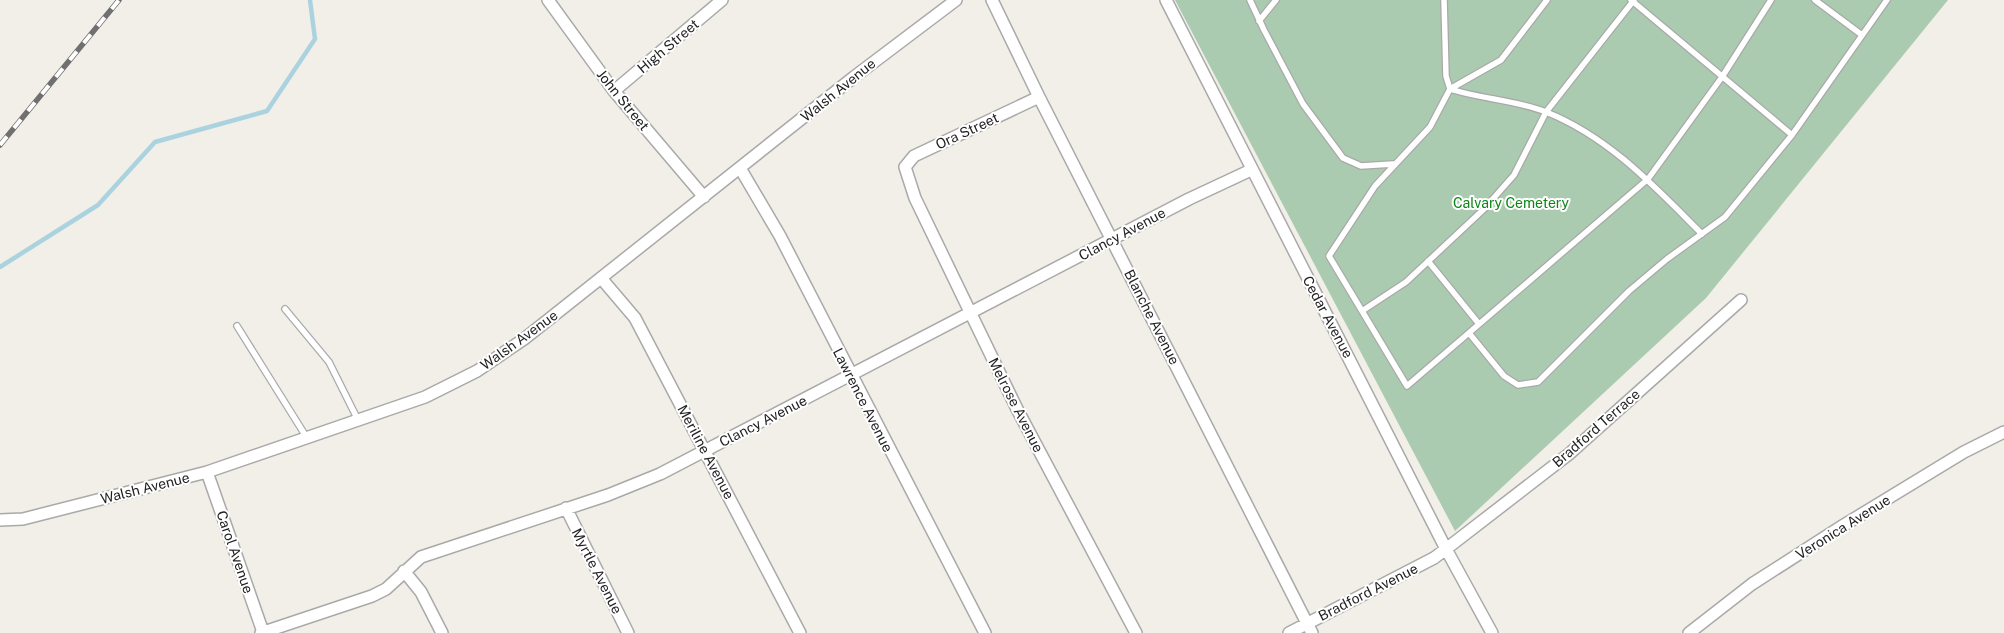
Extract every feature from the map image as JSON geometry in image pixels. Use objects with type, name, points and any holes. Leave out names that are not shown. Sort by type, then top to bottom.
[{"type":"street","name":"John Street","points":[[548,0],[614,91],[704,197]]},
{"type":"street","name":"High Street","points":[[614,91],[722,0]]},
{"type":"street","name":"Walsh Avenue","points":[[0,520],[23,519],[207,472],[425,396],[477,371],[524,339],[907,35],[956,0]]},
{"type":"street","name":"Blanche Avenue","points":[[992,0],[1039,97],[1309,628]]},
{"type":"street","name":"Cedar Avenue","points":[[1166,0],[1446,549],[1492,633]]},
{"type":"street","name":"Ora Street","points":[[906,173],[905,166],[914,156],[1039,97]]},
{"type":"street","name":"Lawrence Avenue","points":[[740,168],[780,236],[985,633]]},
{"type":"street","name":"Clancy Avenue","points":[[262,633],[372,596],[386,589],[421,557],[617,492],[660,474],[1189,199],[1252,170]]},
{"type":"street","name":"Melrose Avenue","points":[[906,173],[915,198],[1017,409],[1136,633]]},
{"type":"street","name":"Meriline Avenue","points":[[601,278],[635,318],[800,633]]},
{"type":"street","name":"Bradford Terrace","points":[[1446,549],[1568,454],[1741,300]]},
{"type":"street","name":"Veronica Avenue","points":[[1689,633],[1752,584],[1844,524],[1964,452],[2004,432]]},
{"type":"street","name":"Carol Avenue","points":[[207,472],[262,633]]},
{"type":"street","name":"Myrtle Avenue","points":[[566,508],[628,633]]},
{"type":"street","name":"Bradford Avenue","points":[[1289,633],[1309,628],[1434,558],[1446,549]]},
{"type":"street","points":[[404,571],[421,592],[442,633]]},
{"type":"lane","points":[[1250,0],[1259,22],[1304,104],[1343,158],[1361,166],[1393,164]]},
{"type":"lane","points":[[1259,22],[1276,0]]},
{"type":"lane","points":[[1444,0],[1446,76],[1450,89]]},
{"type":"lane","points":[[1547,0],[1500,60],[1450,89],[1430,127],[1404,156],[1393,164],[1375,186],[1329,256],[1407,386],[1648,179],[1722,77],[1771,0]]},
{"type":"lane","points":[[1815,0],[1862,35]]},
{"type":"lane","points":[[1469,333],[1504,376],[1518,385],[1538,382],[1629,291],[1667,259],[1725,217],[1792,135],[1887,0]]},
{"type":"lane","points":[[1362,311],[1406,282],[1484,209],[1514,174],[1546,112],[1632,1],[1792,135]]},
{"type":"lane","points":[[1450,89],[1546,112],[1579,128],[1648,179],[1702,234]]},
{"type":"lane","points":[[1428,262],[1479,324]]},
{"type":"lane","points":[[285,309],[328,362],[358,420]]},
{"type":"lane","points":[[237,326],[307,438]]},
{"type":"green space","name":"Calvary Cemetery","points":[[1175,0],[1948,0],[1706,298],[1455,531]]},
{"type":"waterway","points":[[0,267],[98,205],[155,142],[267,111],[315,39],[310,0]]},
{"type":"railway","points":[[0,145],[119,0]]}]
